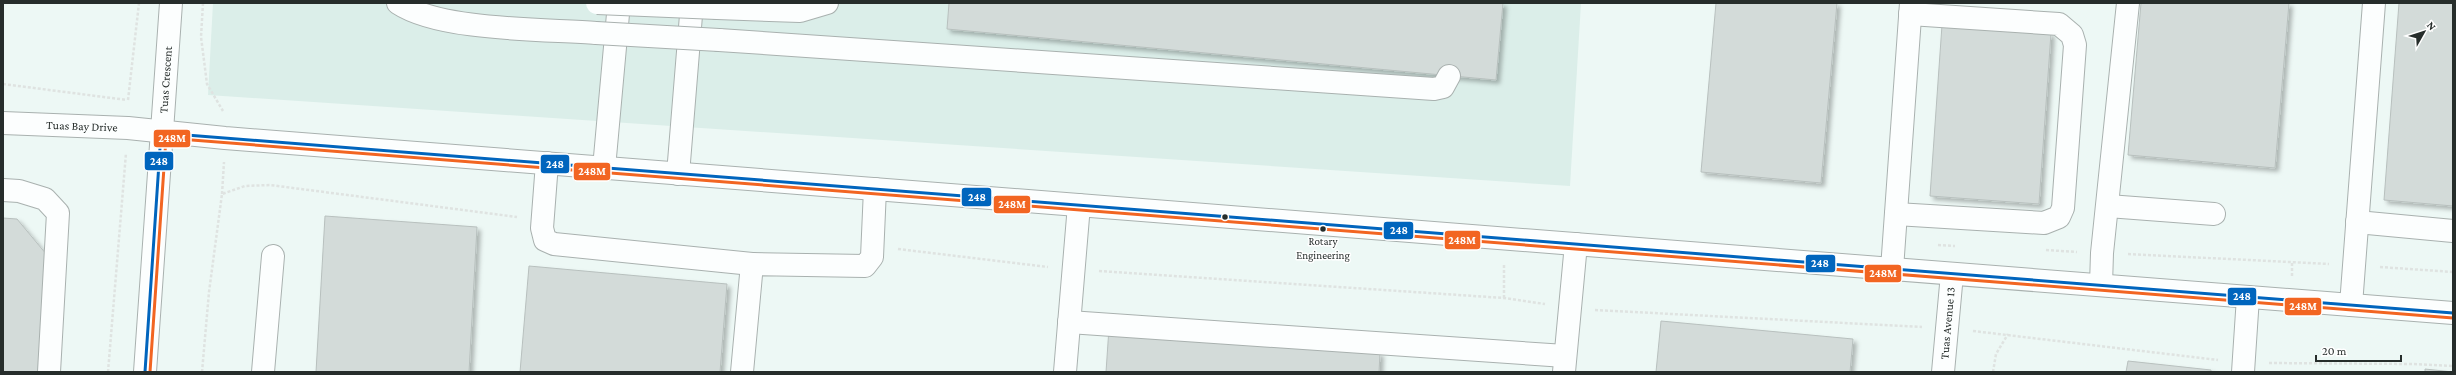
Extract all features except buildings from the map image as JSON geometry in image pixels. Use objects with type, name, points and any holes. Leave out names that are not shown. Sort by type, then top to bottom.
[{"type":"street","name":"Tuas Crescent","points":[[145,372],[171,3]]},
{"type":"street","points":[[398,3],[407,9],[455,23],[596,33],[719,40],[1434,89],[1443,87],[1449,76]]},
{"type":"street","points":[[594,3],[800,11],[827,3]]},
{"type":"street","points":[[604,168],[619,3]]},
{"type":"street","points":[[678,174],[692,3]]},
{"type":"street","points":[[2101,285],[2102,253],[2128,3]]},
{"type":"street","points":[[2351,305],[2374,3]]},
{"type":"street","points":[[1892,269],[1896,214],[1911,9],[2059,24],[2072,35],[2075,45],[2063,208],[2059,216],[2044,223],[1896,214]]},
{"type":"street","name":"Tuas Bay Drive","points":[[3,122],[128,128],[161,133],[2453,313]]},
{"type":"street","points":[[546,163],[542,220],[545,240],[554,244],[752,264],[865,266],[872,257],[875,189]]},
{"type":"street","points":[[3,190],[19,192],[45,199],[58,213],[49,372]]},
{"type":"street","points":[[1065,372],[1079,205]]},
{"type":"street","points":[[2108,206],[2214,214]]},
{"type":"street","points":[[2358,222],[2453,231]]},
{"type":"street","points":[[1069,322],[1565,364],[1576,244]]},
{"type":"street","points":[[263,372],[273,256]]},
{"type":"street","points":[[742,372],[752,264]]},
{"type":"street","name":"Tuas Avenue 13","points":[[1943,372],[1952,274]]},
{"type":"street","points":[[2243,367],[2248,297]]},
{"type":"path","points":[[108,372],[128,128],[128,100],[139,3]]},
{"type":"path","points":[[203,3],[201,36],[207,84],[223,110]]},
{"type":"path","points":[[3,84],[128,100]]},
{"type":"path","points":[[202,372],[209,292],[222,194],[245,186],[270,185],[542,220]]},
{"type":"path","points":[[1504,238],[1504,298]]},
{"type":"path","points":[[872,246],[1073,269],[1504,298],[1570,308],[1947,328],[2008,334],[2243,367],[2413,364],[2453,366]]},
{"type":"path","points":[[2354,265],[2453,272]]},
{"type":"path","points":[[1993,372],[1996,354],[2008,334]]},
{"type":"shaded area","points":[[213,3],[1581,3],[1570,186],[208,95]]},
{"type":"transit line","name":"248","points":[[145,372],[161,133],[2453,313]]},
{"type":"transit line","name":"248M","points":[[150,372],[166,138],[2453,318]]},
{"type":"place","name":"Rotary Engineering","points":[[1323,229]]}]
